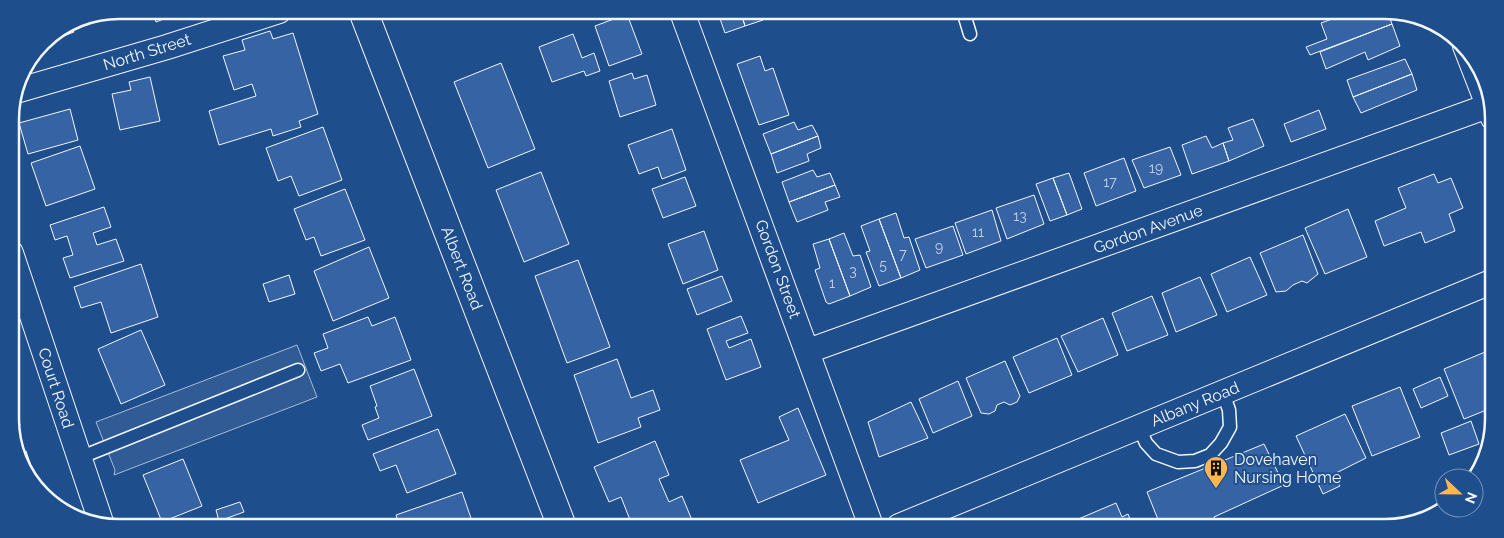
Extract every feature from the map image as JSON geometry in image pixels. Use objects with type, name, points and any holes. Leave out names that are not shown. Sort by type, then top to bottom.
[{"type":"highway","name":"Albert Road","points":[[371,19],[559,519]]},
{"type":"street","name":"North Street","points":[[23,89],[167,47],[253,19]]},
{"type":"street","name":"Gordon Street","points":[[685,19],[868,519]]},
{"type":"street","name":"Gordon Avenue","points":[[808,351],[1485,114]]},
{"type":"street","name":"Court Road","points":[[19,276],[99,517]]},
{"type":"street","name":"Albany Road","points":[[916,519],[1485,284]]},
{"type":"lane","points":[[966,19],[970,34]]},
{"type":"lane","points":[[79,458],[298,370]]},
{"type":"lane","points":[[1139,427],[1146,443],[1156,454],[1178,462],[1195,461],[1203,458],[1210,455],[1221,443],[1230,427],[1229,410],[1223,393]]},
{"type":"shaded area","points":[[297,345],[317,397],[114,475],[115,470],[96,422]]},
{"type":"building","points":[[614,19],[629,19],[642,54],[609,66],[595,26]]},
{"type":"building","points":[[720,19],[743,19],[745,26],[725,33]]},
{"type":"building","points":[[743,19],[763,20],[745,26]]},
{"type":"building","points":[[1332,19],[1385,19],[1390,19],[1392,24],[1310,55],[1306,47],[1327,39],[1321,23]]},
{"type":"building","points":[[1392,24],[1400,46],[1368,60],[1365,52],[1326,69],[1320,52]]},
{"type":"building","points":[[270,31],[273,39],[293,33],[318,114],[299,121],[301,127],[273,136],[271,129],[219,145],[209,111],[256,96],[252,84],[234,90],[223,56],[245,50],[242,40]]},
{"type":"building","points":[[573,34],[582,58],[594,53],[600,71],[586,76],[584,71],[552,82],[539,47]]},
{"type":"building","points":[[760,56],[765,71],[773,68],[789,115],[759,125],[737,64]]},
{"type":"building","points":[[1405,59],[1412,74],[1353,97],[1347,80]]},
{"type":"building","points":[[501,63],[535,149],[488,168],[454,82]]},
{"type":"building","points":[[632,73],[634,79],[647,75],[656,105],[620,117],[609,81]]},
{"type":"building","points":[[1412,74],[1417,90],[1361,113],[1353,97]]},
{"type":"building","points":[[150,77],[160,121],[120,130],[112,94],[131,90],[129,82]]},
{"type":"building","points":[[70,109],[78,140],[28,154],[19,123]]},
{"type":"building","points":[[1319,110],[1326,129],[1291,142],[1284,124]]},
{"type":"building","points":[[1253,119],[1264,146],[1229,161],[1223,143],[1233,140],[1228,128]]},
{"type":"building","points":[[794,122],[798,130],[812,125],[818,136],[771,154],[763,134]]},
{"type":"building","points":[[323,127],[342,180],[299,196],[291,176],[278,181],[266,148]]},
{"type":"building","points":[[672,129],[686,170],[662,179],[658,167],[639,174],[628,145]]},
{"type":"building","points":[[818,136],[821,148],[807,154],[809,161],[777,173],[771,154]]},
{"type":"building","points":[[1206,136],[1212,148],[1223,143],[1229,161],[1192,174],[1182,145]]},
{"type":"building","points":[[80,146],[95,189],[46,206],[31,163]]},
{"type":"building","points":[[1170,147],[1181,175],[1144,188],[1132,160]]},
{"type":"building","points":[[1124,158],[1136,191],[1096,206],[1084,173]]},
{"type":"building","points":[[813,170],[817,177],[830,173],[835,185],[789,202],[782,182]]},
{"type":"building","points":[[541,172],[569,244],[524,262],[496,190]]},
{"type":"building","points":[[1069,173],[1082,209],[1067,215],[1053,178]]},
{"type":"building","points":[[1434,174],[1438,183],[1451,178],[1463,208],[1449,214],[1455,231],[1425,243],[1421,232],[1384,246],[1375,221],[1406,208],[1398,188]]},
{"type":"building","points":[[685,177],[696,206],[663,218],[652,189]]},
{"type":"building","points":[[1053,178],[1067,215],[1050,221],[1036,184]]},
{"type":"building","points":[[835,185],[840,197],[825,202],[828,210],[797,222],[789,202]]},
{"type":"building","points":[[345,189],[365,240],[321,256],[314,237],[306,240],[294,209]]},
{"type":"building","points":[[1034,195],[1044,224],[1007,239],[996,208]]},
{"type":"building","points":[[104,207],[111,227],[93,233],[97,245],[116,239],[124,261],[70,278],[63,258],[73,255],[67,236],[55,240],[50,225]]},
{"type":"building","points":[[1348,209],[1367,257],[1325,274],[1305,228]]},
{"type":"building","points":[[992,210],[1001,241],[966,254],[955,223]]},
{"type":"building","points":[[896,213],[904,238],[909,237],[920,270],[901,278],[879,219]]},
{"type":"building","points":[[879,219],[901,278],[879,286],[866,252],[870,251],[861,226]]},
{"type":"building","points":[[953,226],[963,255],[926,268],[915,239]]},
{"type":"building","points":[[704,231],[718,270],[683,284],[668,244]]},
{"type":"building","points":[[844,233],[853,256],[860,255],[871,287],[850,296],[829,239]]},
{"type":"building","points":[[1303,235],[1318,274],[1307,283],[1302,281],[1286,291],[1276,292],[1260,253]]},
{"type":"building","points":[[829,239],[850,296],[829,304],[826,302],[815,270],[820,268],[813,244]]},
{"type":"building","points":[[369,247],[389,298],[333,321],[314,271]]},
{"type":"building","points":[[1250,257],[1267,295],[1227,312],[1211,274]]},
{"type":"building","points":[[578,260],[610,347],[567,363],[535,276]]},
{"type":"building","points":[[141,264],[158,317],[111,333],[101,302],[81,308],[74,287]]},
{"type":"building","points":[[289,275],[295,294],[269,302],[263,284]]},
{"type":"building","points":[[722,276],[732,301],[697,315],[687,289]]},
{"type":"building","points":[[1200,277],[1217,315],[1176,332],[1162,293]]},
{"type":"building","points":[[1152,296],[1168,335],[1127,351],[1112,313]]},
{"type":"building","points":[[741,316],[748,333],[726,341],[729,348],[751,339],[761,367],[726,380],[707,329]]},
{"type":"building","points":[[368,317],[372,326],[395,317],[411,360],[348,383],[340,364],[321,371],[314,353],[328,348],[323,334]]},
{"type":"building","points":[[1103,318],[1118,355],[1078,372],[1061,336]]},
{"type":"building","points":[[141,330],[165,385],[121,404],[98,349]]},
{"type":"building","points":[[1057,338],[1072,375],[1029,393],[1013,357]]},
{"type":"building","points":[[1485,352],[1485,411],[1464,419],[1444,369]]},
{"type":"building","points":[[617,359],[631,398],[653,390],[660,410],[638,418],[641,427],[598,443],[574,375]]},
{"type":"building","points":[[1005,361],[1020,396],[1017,402],[1010,405],[1004,402],[997,405],[995,411],[989,414],[981,413],[966,378]]},
{"type":"building","points":[[414,369],[432,416],[368,440],[362,425],[379,418],[370,386]]},
{"type":"building","points":[[1440,377],[1448,396],[1421,408],[1413,389]]},
{"type":"building","points":[[958,381],[972,416],[933,433],[919,399]]},
{"type":"building","points":[[1400,387],[1420,437],[1372,456],[1352,406]]},
{"type":"building","points":[[911,402],[928,438],[879,457],[868,422]]},
{"type":"building","points":[[798,408],[826,475],[758,503],[740,460],[789,440],[779,417]]},
{"type":"building","points":[[1345,414],[1366,458],[1334,474],[1340,486],[1323,494],[1296,436]]},
{"type":"building","points":[[1471,421],[1479,444],[1449,455],[1441,433]]},
{"type":"building","points":[[438,429],[456,474],[407,493],[396,465],[380,471],[373,454]]},
{"type":"building","points":[[655,441],[669,475],[659,479],[669,502],[682,496],[692,519],[630,519],[621,497],[609,502],[594,467]]},
{"type":"building","name":"Dovehaven Nursing Home","points":[[1264,444],[1284,485],[1214,517],[1215,519],[1158,519],[1147,492]]},
{"type":"building","points":[[24,451],[26,451],[31,467],[29,463]]},
{"type":"building","points":[[183,459],[202,506],[170,519],[161,519],[143,475]]},
{"type":"building","points":[[462,492],[471,519],[397,519],[396,515]]},
{"type":"building","points":[[240,502],[244,512],[225,519],[218,519],[216,510]]},
{"type":"building","points":[[1116,503],[1122,517],[1128,514],[1130,519],[1078,519]]},
{"type":"place","name":"Dovehaven Nursing Home","points":[[1216,489]]}]
